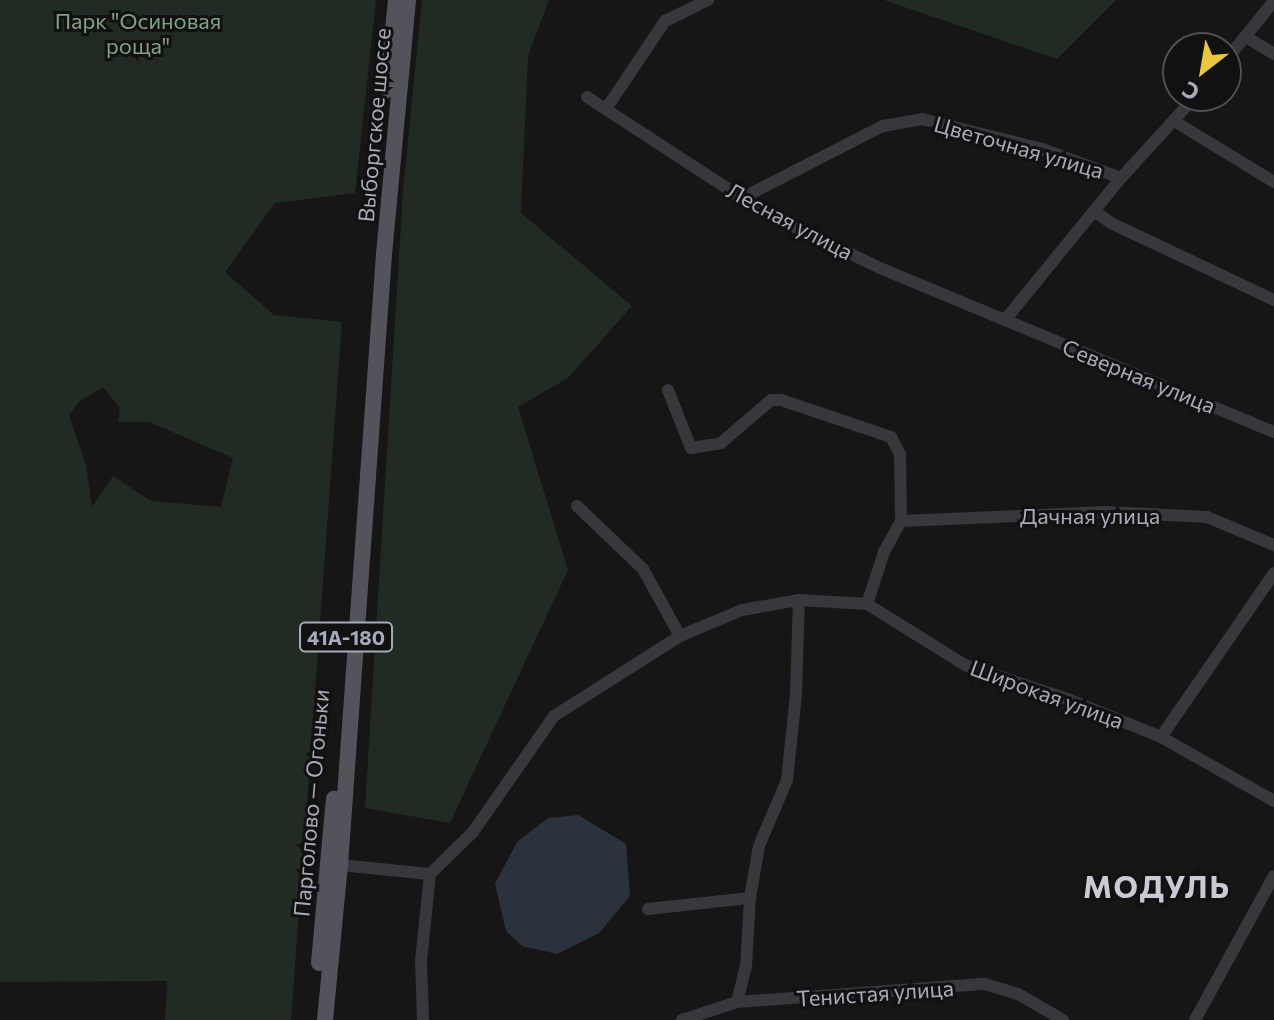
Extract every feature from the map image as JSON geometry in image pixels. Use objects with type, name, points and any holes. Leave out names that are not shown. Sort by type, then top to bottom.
[{"type":"main road","name":"Выборгское шоссе","points":[[380,254],[396,0]]},
{"type":"main road","name":"Выборгское шоссе","points":[[380,254],[408,0]]},
{"type":"main road","name":"Парголово — Огоньки","points":[[325,1020],[340,865],[380,254]]},
{"type":"main road","name":"Парголово — Огоньки","points":[[314,1020],[380,254]]},
{"type":"street","points":[[606,109],[665,21],[708,0]]},
{"type":"street","points":[[1242,42],[1274,1]]},
{"type":"street","points":[[1246,37],[1274,54]]},
{"type":"street","name":"Лесная улица","points":[[587,97],[742,198],[880,268],[1005,320]]},
{"type":"street","points":[[1005,320],[1121,178],[1182,112]]},
{"type":"street","name":"Цветочная улица","points":[[742,198],[883,126],[922,119],[1042,149],[1121,178]]},
{"type":"street","points":[[1174,121],[1274,182]]},
{"type":"street","points":[[1094,211],[1111,223],[1274,300]]},
{"type":"street","name":"Северная улица","points":[[1005,320],[1274,432]]},
{"type":"street","points":[[668,390],[691,448],[721,443],[771,400],[794,404],[891,437],[900,454],[901,521],[884,552],[867,604]]},
{"type":"street","points":[[577,506],[643,569],[680,636]]},
{"type":"street","name":"Дачная улица","points":[[901,521],[1106,512],[1207,517],[1274,545]]},
{"type":"street","points":[[1161,737],[1274,573]]},
{"type":"street","points":[[737,1002],[746,967],[750,898],[759,846],[787,780],[796,694],[799,600]]},
{"type":"street","name":"Широкая улица","points":[[430,874],[473,832],[554,716],[680,636],[742,610],[799,600],[867,604],[965,665],[1070,700],[1161,737],[1274,801]]},
{"type":"street","points":[[340,865],[430,874],[421,961],[423,1020]]},
{"type":"street","points":[[1195,1020],[1274,876]]},
{"type":"street","points":[[648,909],[750,898]]},
{"type":"street","name":"Тенистая улица","points":[[682,1020],[737,1002],[985,984],[1018,994],[1063,1020]]},
{"type":"green space","name":"Парк \"Осиновая роща\"","points":[[0,0],[376,0],[355,193],[275,203],[225,272],[274,315],[342,322],[291,1020],[165,1020],[167,981],[0,982]],"holes":[[[103,387],[120,408],[118,422],[149,422],[233,458],[221,507],[151,501],[113,476],[92,507],[86,465],[69,415],[80,401]]]},
{"type":"green space","points":[[422,0],[549,0],[528,56],[521,213],[632,306],[568,378],[518,407],[568,570],[450,823],[365,808],[403,191]]},
{"type":"green space","points":[[884,0],[1116,0],[1057,59]]},
{"type":"shaded area","points":[[578,815],[626,844],[630,896],[599,933],[557,954],[522,946],[506,931],[495,884],[517,842],[548,818]]},
{"type":"district","name":"МОДУЛЬ","points":[[1157,886]]}]
